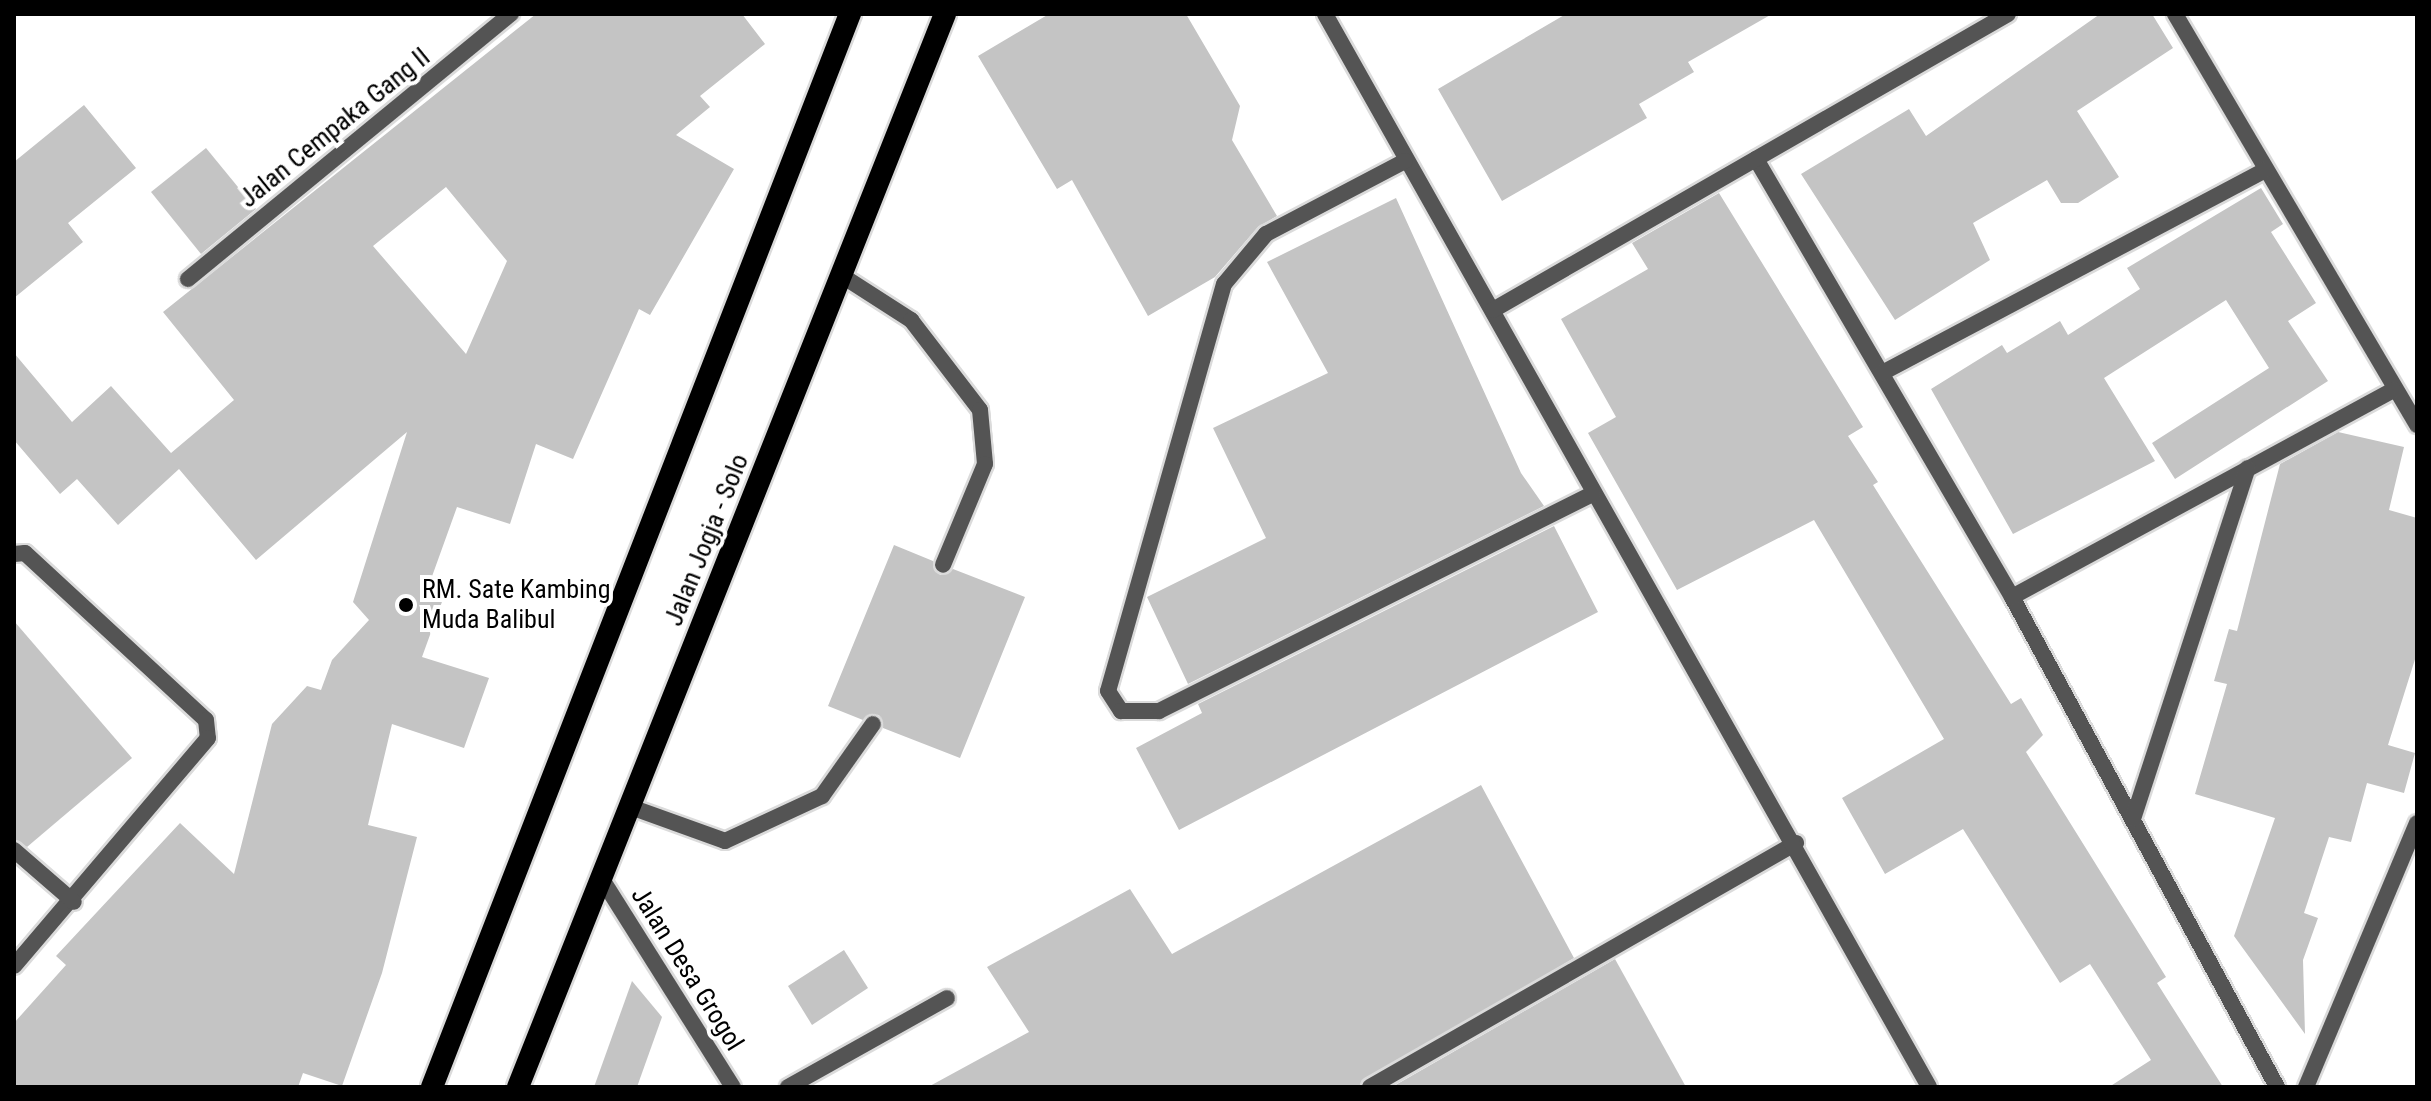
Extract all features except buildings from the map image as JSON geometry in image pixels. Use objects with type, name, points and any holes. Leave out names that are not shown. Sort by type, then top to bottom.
[{"type":"highway","points":[[432,1087],[850,14]]},
{"type":"highway","name":"Jalan Jogja - Solo","points":[[518,1087],[628,806],[844,277],[945,14]]},
{"type":"street","name":"Jalan Cempaka Gang II","points":[[188,279],[511,14]]},
{"type":"street","points":[[1325,14],[1593,494],[1796,843],[1929,1087]]},
{"type":"street","points":[[1493,310],[2008,14]]},
{"type":"street","points":[[2175,14],[2393,390],[2417,425]]},
{"type":"street","points":[[1756,159],[2012,597],[2277,1087]]},
{"type":"street","points":[[1405,161],[1266,234],[1224,284],[1108,691],[1121,711],[1159,711],[1593,494]]},
{"type":"street","points":[[1882,373],[2265,170]]},
{"type":"street","points":[[844,277],[911,320],[980,410],[985,464],[943,565]]},
{"type":"street","points":[[2012,597],[2393,390]]},
{"type":"street","points":[[2133,819],[2248,468]]},
{"type":"street","points":[[14,554],[25,553],[206,720],[208,738],[200,753],[74,902],[14,966]]},
{"type":"street","points":[[628,806],[725,841],[822,796],[873,724]]},
{"type":"street","points":[[2306,1087],[2417,823]]},
{"type":"street","points":[[1370,1087],[1796,843]]},
{"type":"street","points":[[14,850],[74,902]]},
{"type":"street","name":"Jalan Desa Grogol","points":[[600,876],[733,1087]]},
{"type":"street","points":[[788,1087],[947,998]]},
{"type":"place","name":"RM. Sate Kambing Muda Balibul","points":[[406,605]]}]
